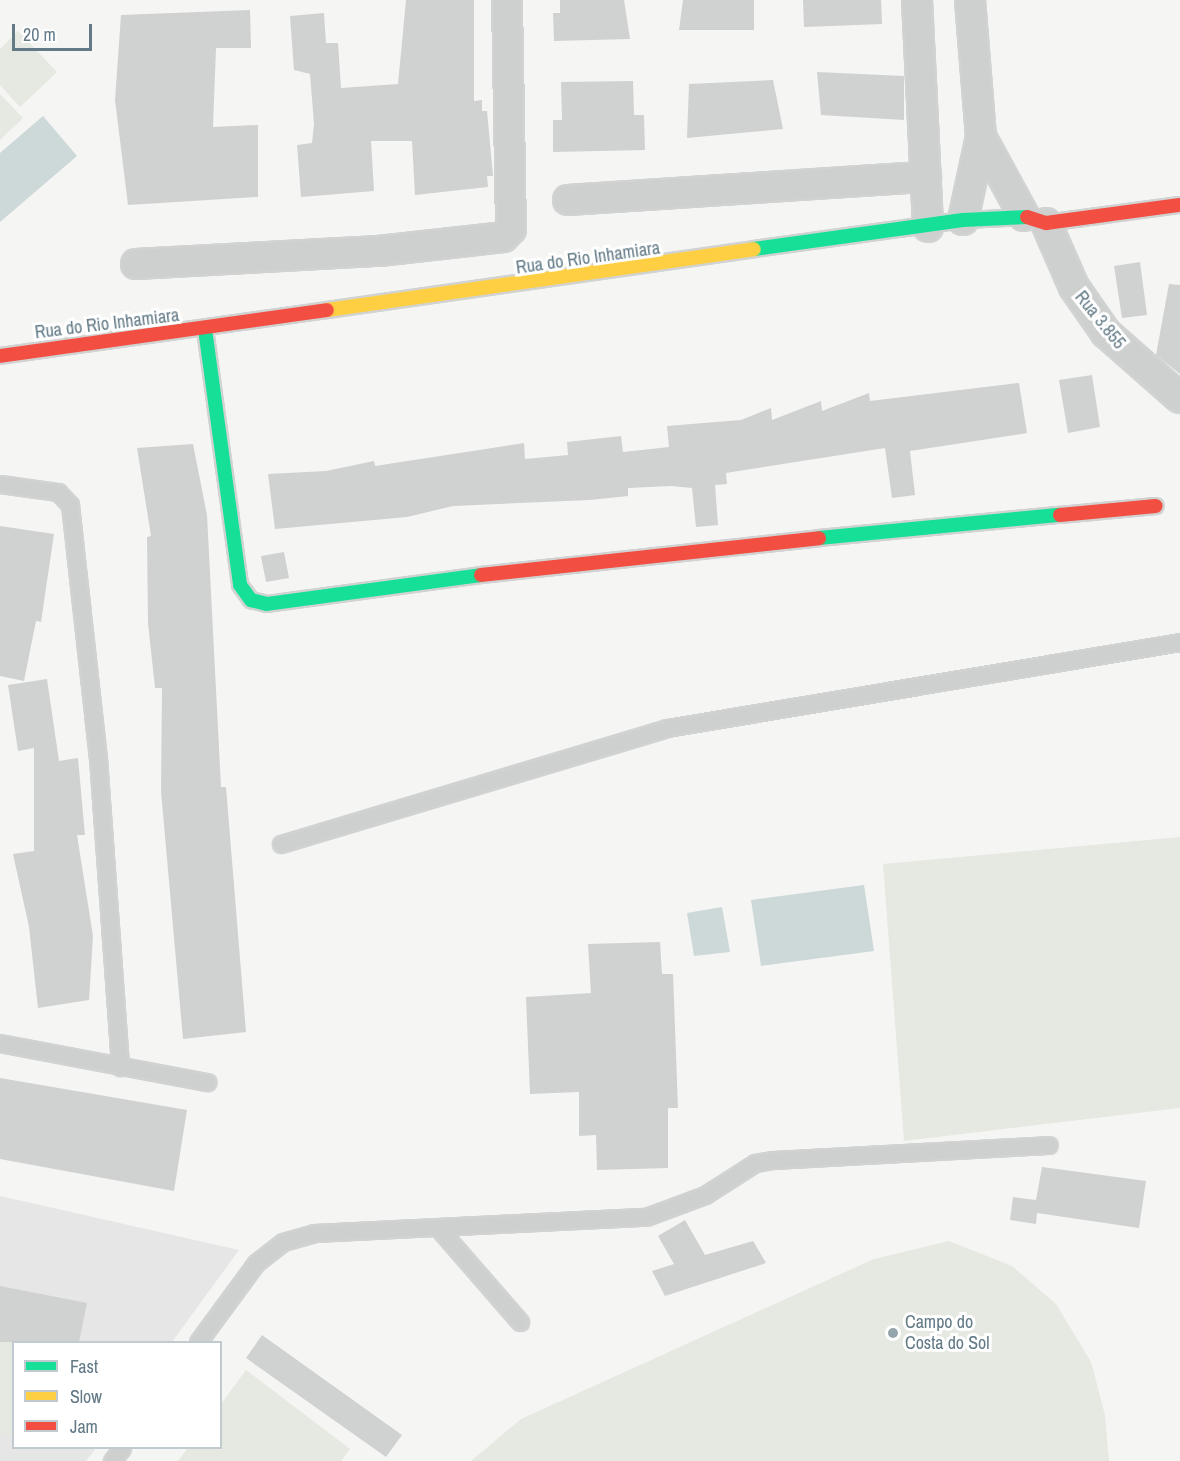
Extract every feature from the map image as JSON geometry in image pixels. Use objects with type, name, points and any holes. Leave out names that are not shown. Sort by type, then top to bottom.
[{"type":"street","points":[[136,264],[412,249],[504,237],[511,229],[507,0]]},
{"type":"street","points":[[917,0],[928,227]]},
{"type":"street","points":[[963,220],[981,137],[970,0]]},
{"type":"street","name":"Rua 3.855","points":[[981,137],[1035,220],[1074,287],[1106,333],[1180,398]]},
{"type":"street","points":[[568,200],[926,177]]},
{"type":"street","name":"Rua do Rio Inhamiara","points":[[0,356],[928,227],[963,220],[1035,220],[1180,205]]},
{"type":"street","points":[[205,329],[240,585],[251,600],[267,604],[633,555],[1156,506]]},
{"type":"lane","points":[[0,484],[58,492],[70,505],[98,758],[120,1067]]},
{"type":"lane","points":[[281,844],[667,728],[1180,642]]},
{"type":"lane","points":[[0,1043],[207,1082]]},
{"type":"lane","points":[[199,1341],[256,1263],[283,1242],[314,1233],[440,1230],[646,1217],[705,1195],[755,1163],[772,1160],[1049,1145]]},
{"type":"lane","points":[[440,1230],[520,1322]]},
{"type":"lane","points":[[112,1461],[121,1449]]},
{"type":"shaded area","points":[[18,31],[57,72],[20,107],[0,85],[0,49]]},
{"type":"shaded area","points":[[0,94],[23,118],[0,140]]},
{"type":"shaded area","points":[[43,116],[77,156],[0,222],[0,153]]},
{"type":"shaded area","points":[[1180,837],[1180,1108],[904,1141],[883,864]]},
{"type":"shaded area","points":[[864,885],[874,951],[761,966],[751,900]]},
{"type":"shaded area","points":[[722,907],[730,952],[694,956],[687,913]]},
{"type":"shaded area","points":[[0,1196],[239,1250],[173,1341],[12,1341],[12,1449],[95,1449],[86,1461],[0,1461]]},
{"type":"shaded area","name":"Campo do Costa do Sol","points":[[949,1241],[1012,1266],[1056,1304],[1091,1362],[1105,1415],[1109,1461],[471,1461],[521,1419],[874,1259]]},
{"type":"shaded area","points":[[0,1311],[63,1324],[59,1341],[12,1341],[12,1437],[0,1434]]},
{"type":"shaded area","points":[[246,1370],[350,1449],[341,1461],[178,1461],[187,1449],[222,1449],[222,1403]]},
{"type":"building","points":[[406,0],[474,0],[474,101],[482,100],[482,111],[487,111],[493,176],[487,176],[488,187],[415,195],[412,141],[371,141],[374,191],[301,197],[297,145],[312,143],[314,124],[310,74],[294,70],[290,16],[324,13],[326,43],[338,43],[341,88],[398,84]]},
{"type":"building","points":[[560,0],[624,0],[630,39],[554,41],[553,13],[560,13]]},
{"type":"building","points":[[683,0],[754,0],[754,30],[679,30]]},
{"type":"building","points":[[803,0],[881,0],[882,24],[804,27]]},
{"type":"building","points":[[250,10],[251,48],[216,48],[213,127],[258,125],[258,197],[128,205],[115,100],[121,15]]},
{"type":"building","points":[[817,72],[904,76],[904,120],[821,115]]},
{"type":"building","points":[[773,80],[783,129],[687,138],[689,84]]},
{"type":"building","points":[[633,81],[634,115],[644,115],[645,150],[553,152],[553,120],[562,120],[561,82]]},
{"type":"building","points":[[1140,262],[1147,315],[1122,318],[1114,266]]},
{"type":"building","points":[[1169,284],[1180,285],[1180,374],[1156,355]]},
{"type":"building","points":[[1092,375],[1100,427],[1068,433],[1059,380]]},
{"type":"building","points":[[1019,383],[1027,433],[910,451],[915,495],[892,498],[885,448],[726,473],[727,484],[715,485],[718,525],[696,527],[692,488],[671,486],[628,488],[628,496],[590,500],[453,506],[407,517],[275,529],[268,474],[326,471],[374,461],[375,466],[524,443],[525,459],[568,455],[567,442],[621,436],[623,452],[669,447],[667,426],[741,420],[771,408],[772,420],[821,401],[822,411],[869,393],[870,401]]},
{"type":"building","points":[[193,444],[207,515],[221,787],[226,787],[246,1032],[183,1039],[161,791],[162,688],[155,688],[148,623],[147,537],[151,536],[137,448]]},
{"type":"building","points":[[0,526],[54,534],[41,622],[36,621],[24,681],[0,676]]},
{"type":"building","points":[[284,552],[289,578],[266,582],[261,556]]},
{"type":"building","points":[[47,679],[59,761],[78,758],[85,835],[77,835],[93,936],[89,1000],[38,1008],[29,927],[13,854],[34,851],[34,748],[18,751],[8,685]]},
{"type":"building","points":[[660,942],[662,974],[673,974],[678,1108],[668,1108],[668,1168],[597,1170],[596,1135],[579,1136],[579,1092],[530,1094],[526,997],[591,993],[588,944]]},
{"type":"building","points":[[0,1078],[187,1110],[174,1191],[0,1159]]},
{"type":"building","points":[[1042,1167],[1146,1181],[1139,1228],[1037,1213],[1036,1224],[1010,1220],[1013,1197],[1036,1200]]},
{"type":"building","points":[[685,1220],[705,1255],[753,1241],[766,1263],[665,1296],[652,1271],[674,1264],[658,1236]]},
{"type":"building","points":[[0,1286],[87,1303],[79,1341],[0,1342]]},
{"type":"building","points":[[262,1335],[402,1435],[386,1457],[246,1358]]},
{"type":"traffic: fast","points":[[754,249],[963,220],[1027,217]]},
{"type":"traffic: fast","points":[[205,329],[240,585],[251,600],[267,604],[481,575]]},
{"type":"traffic: fast","points":[[819,538],[1060,515]]},
{"type":"traffic: slow","points":[[327,310],[754,249]]},
{"type":"traffic: jam","points":[[1027,217],[1046,223],[1180,205]]},
{"type":"traffic: jam","points":[[0,356],[327,310]]},
{"type":"traffic: jam","points":[[1060,515],[1156,506]]},
{"type":"traffic: jam","points":[[481,575],[819,538]]},
{"type":"place","name":"Campo do Costa do Sol","points":[[893,1333]]}]
